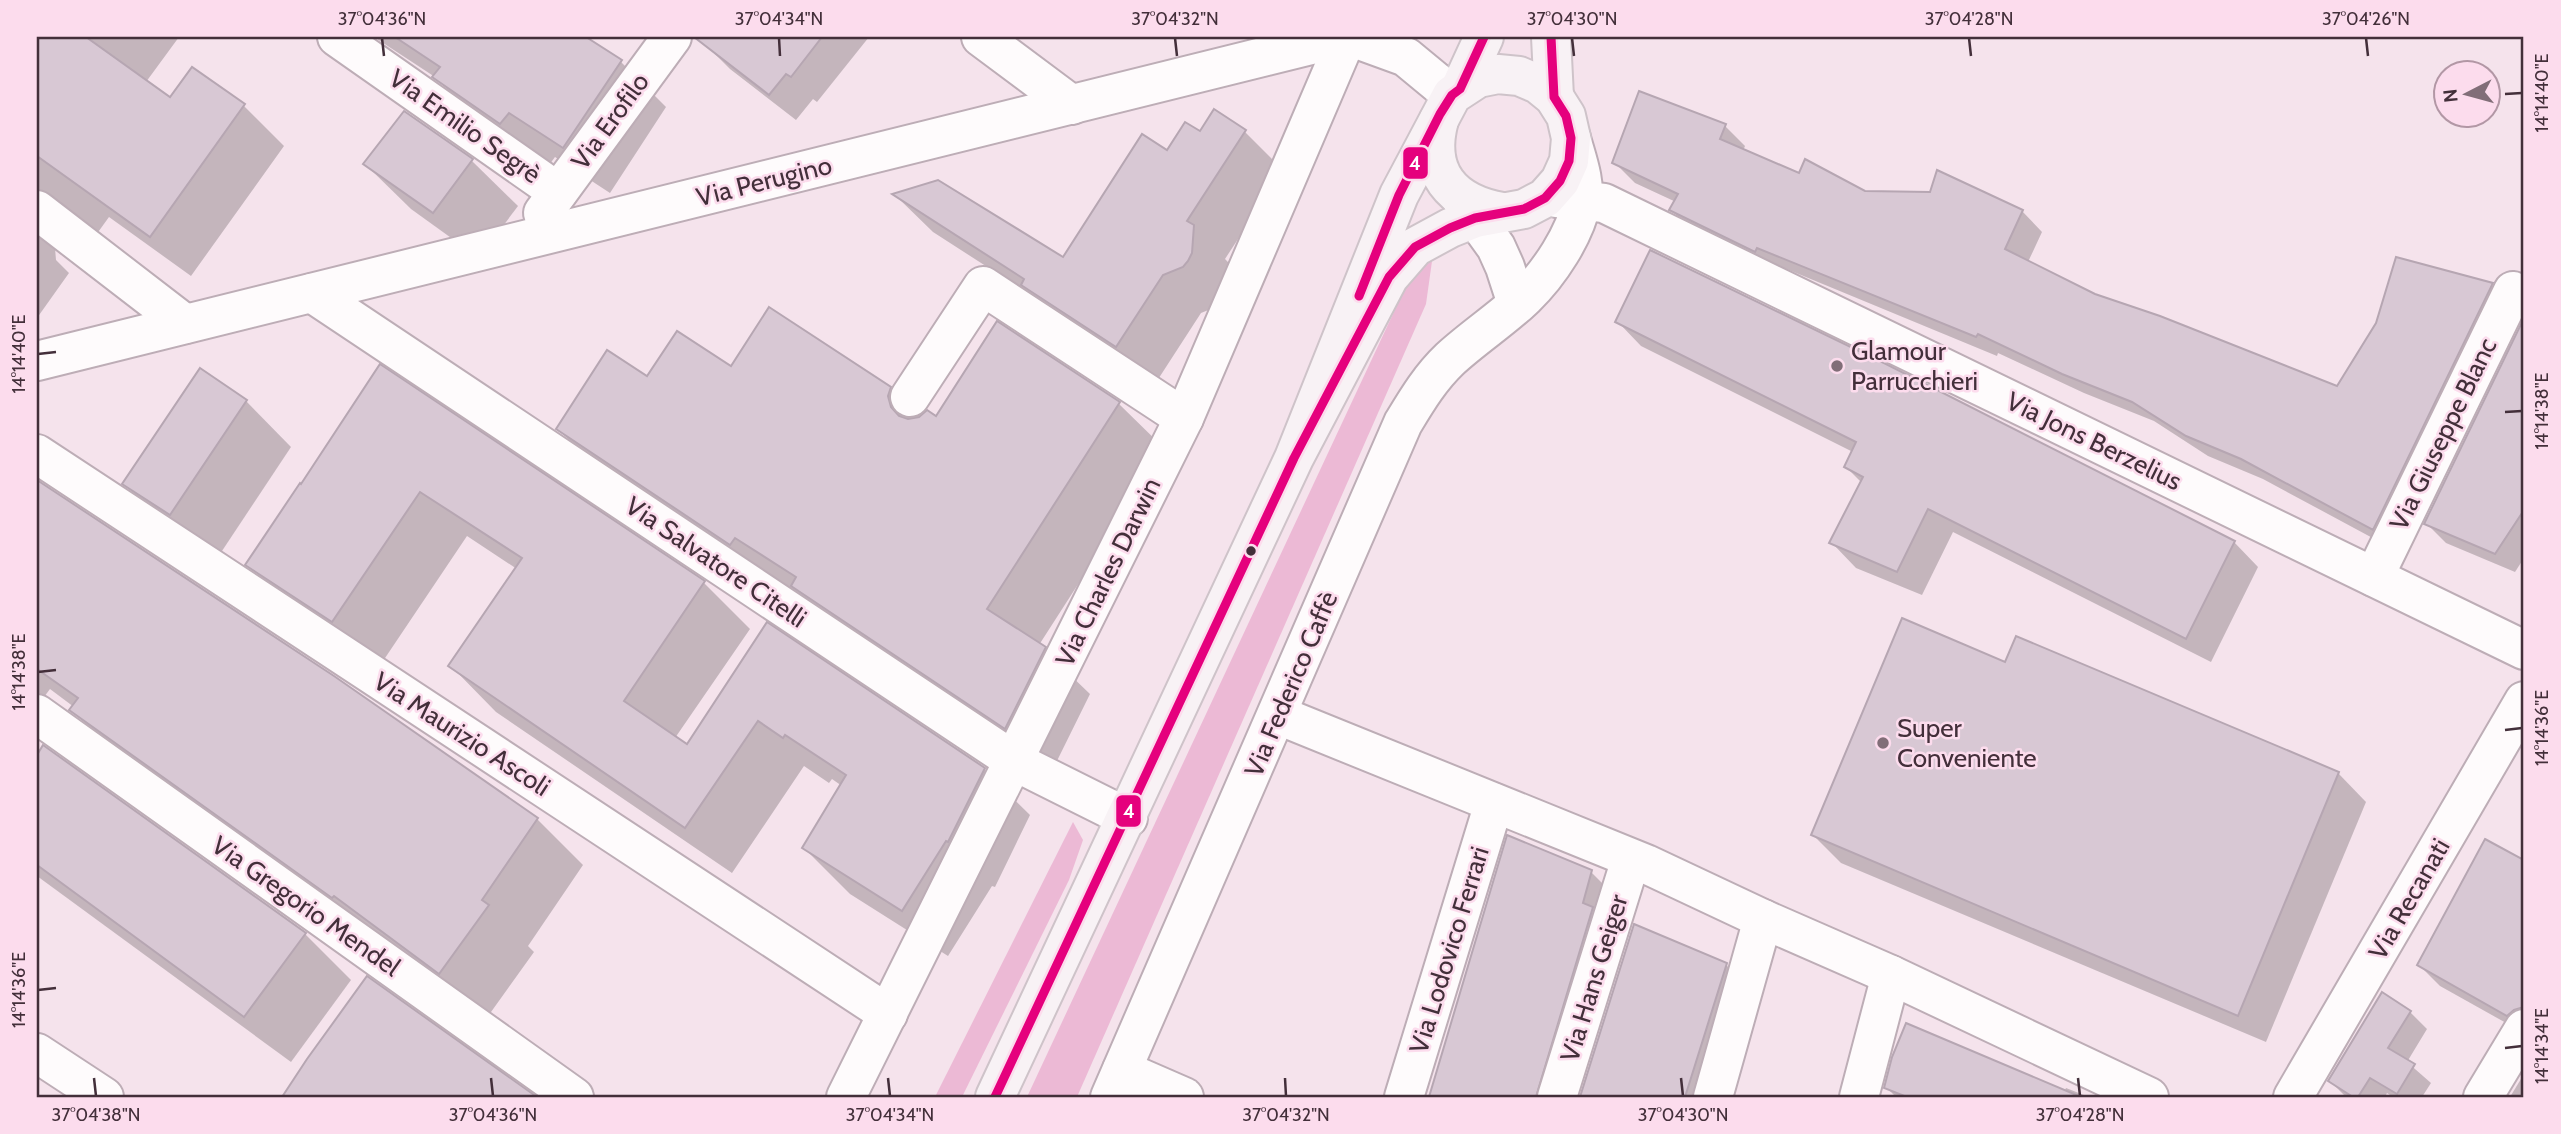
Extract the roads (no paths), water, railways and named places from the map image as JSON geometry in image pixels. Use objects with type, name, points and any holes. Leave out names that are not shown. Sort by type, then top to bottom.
[{"type":"main road","points":[[1294,458],[1399,195],[1484,37]]},
{"type":"main road","points":[[1551,37],[1554,97]]},
{"type":"main road","points":[[995,1097],[1128,818],[1294,458],[1389,277],[1415,247],[1479,209],[1524,209],[1545,198],[1560,181],[1569,161],[1571,138],[1566,116],[1554,97],[1538,84],[1519,76],[1498,74],[1478,78],[1451,100],[1434,136],[1436,159],[1445,180],[1479,209]]},
{"type":"street","name":"Via Emilio Segrè","points":[[337,37],[558,192]]},
{"type":"street","points":[[1347,37],[1406,57],[1451,100]]},
{"type":"street","name":"Via Perugino","points":[[37,361],[1347,37]]},
{"type":"street","name":"Via Charles Darwin","points":[[846,1097],[1184,418],[1347,37]]},
{"type":"street","points":[[994,40],[1072,104]]},
{"type":"street","name":"Via Erofilo","points":[[524,240],[658,41]]},
{"type":"street","points":[[1571,138],[1581,178],[1583,200]]},
{"type":"street","name":"Via Jons Berzelius","points":[[1545,198],[1604,202],[2524,650]]},
{"type":"street","name":"Via Federico Caffè","points":[[1116,1084],[1403,423],[1423,389],[1450,359],[1526,296],[1556,258],[1583,200]]},
{"type":"street","points":[[1479,209],[1517,304]]},
{"type":"street","points":[[37,210],[185,324]]},
{"type":"street","points":[[910,397],[983,286],[1184,418]]},
{"type":"street","name":"Via Giuseppe Blanc","points":[[2374,577],[2513,291]]},
{"type":"street","name":"Via Salvatore Citelli","points":[[312,293],[1014,761],[1128,818]]},
{"type":"street","name":"Via Maurizio Ascoli","points":[[37,454],[888,1014]]},
{"type":"street","name":"Via Recanati","points":[[2293,1097],[2524,701]]},
{"type":"street","name":"Via Gregorio Mendel","points":[[37,714],[574,1097]]},
{"type":"street","points":[[1278,715],[1631,859],[1891,975],[2149,1097]]},
{"type":"street","name":"Via Lodovico Ferrari","points":[[1405,1097],[1494,803]]},
{"type":"street","name":"Via Hans Geiger","points":[[1557,1097],[1631,859]]},
{"type":"street","points":[[1713,1097],[1763,919]]},
{"type":"street","points":[[1859,1097],[1891,975]]},
{"type":"street","points":[[2483,1097],[2524,1030]]},
{"type":"street","points":[[37,1053],[104,1097]]},
{"type":"street","points":[[1116,1084],[1184,1097]]},
{"type":"place","name":"Glamour Parrucchieri","points":[[1837,366]]},
{"type":"place","name":"Super Conveniente","points":[[1883,743]]}]
